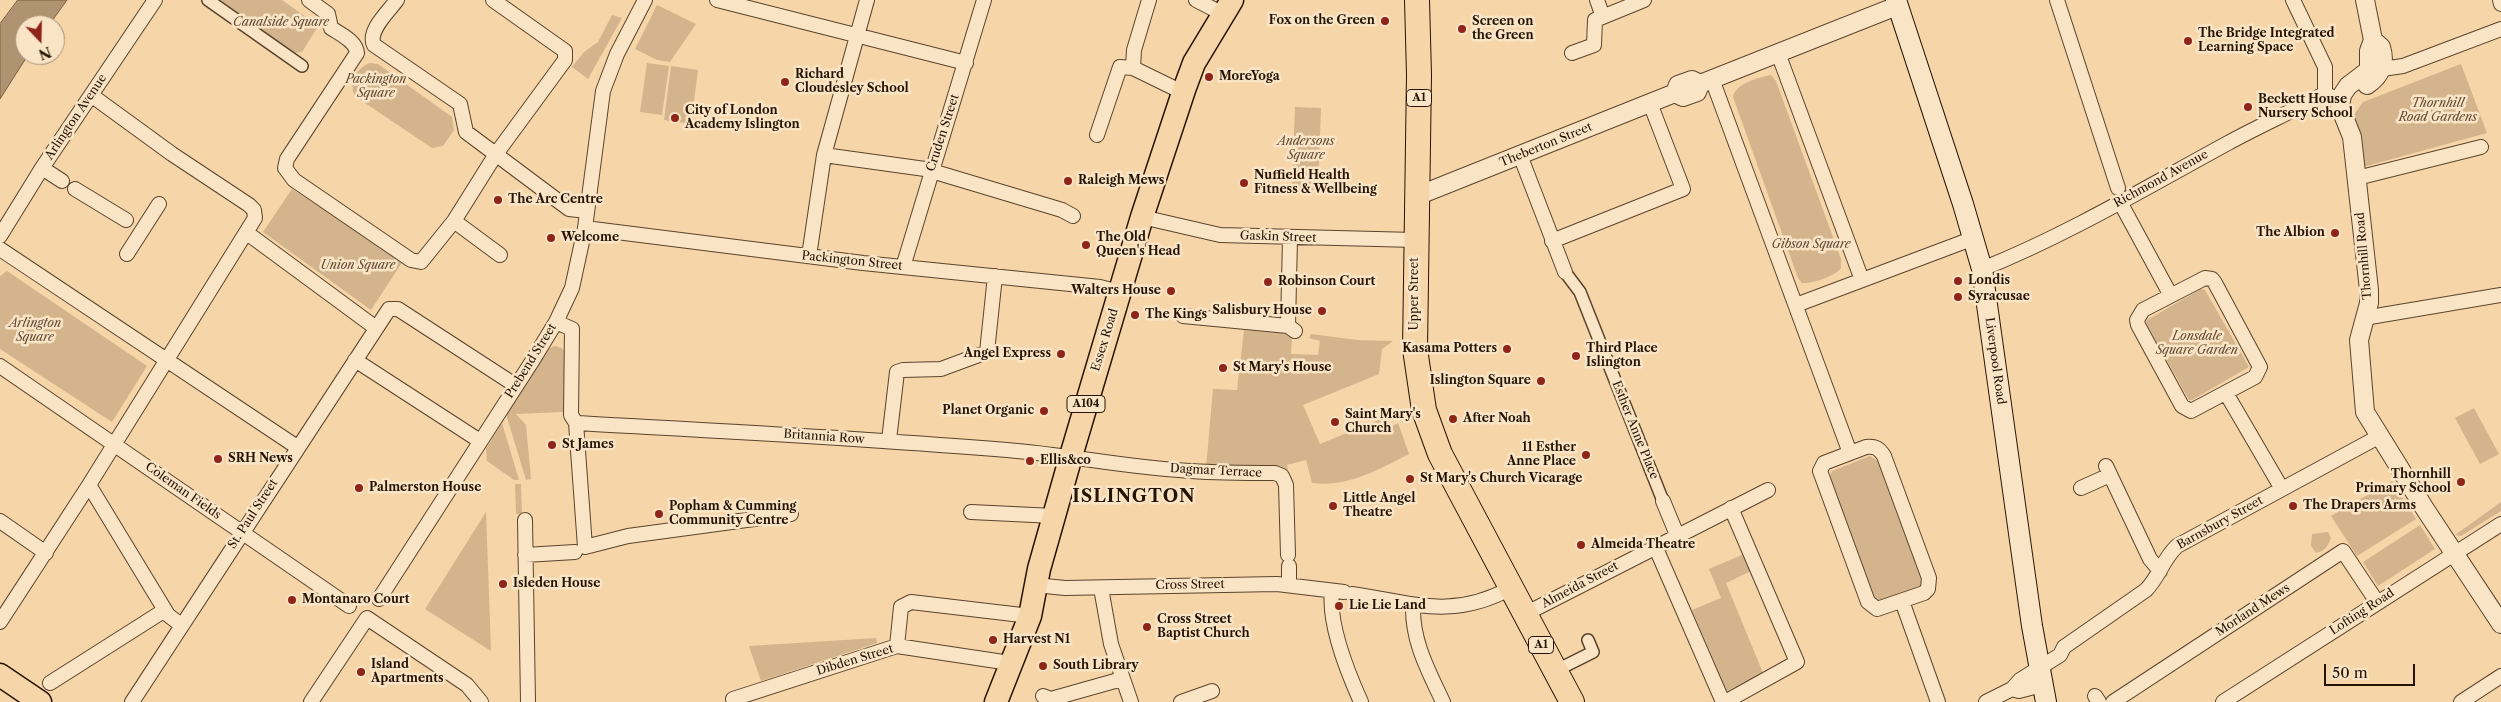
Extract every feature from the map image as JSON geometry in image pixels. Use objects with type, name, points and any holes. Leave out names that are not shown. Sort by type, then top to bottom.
[{"type":"highway","name":"Upper Street","points":[[1417,0],[1419,75],[1414,349],[1424,410],[1443,461],[1572,702]]},
{"type":"main road","name":"Liverpool Road","points":[[1897,3],[1974,238],[1982,269],[2043,685]]},
{"type":"main road","name":"Essex Road","points":[[996,702],[1030,616],[1035,585],[1071,456],[1142,217],[1184,90],[1194,64],[1228,7]]},
{"type":"main road","points":[[0,675],[45,692]]},
{"type":"street","name":"Arlington Avenue","points":[[0,236],[42,168],[155,0]]},
{"type":"street","points":[[208,0],[302,66]]},
{"type":"street","points":[[309,0],[328,14],[331,28],[356,47],[354,58],[287,159],[285,168],[294,180],[411,260],[421,262],[454,221],[496,154],[565,60],[565,51],[493,0]]},
{"type":"street","points":[[397,0],[373,33],[372,40],[374,45],[460,104],[466,132],[569,209],[587,211]]},
{"type":"street","name":"Prebend Street","points":[[379,599],[556,322],[572,288],[585,228],[603,92],[617,54],[645,0]]},
{"type":"street","points":[[717,0],[966,63]]},
{"type":"street","points":[[809,256],[824,155],[867,0]]},
{"type":"street","name":"Cruden Street","points":[[903,266],[984,0]]},
{"type":"street","points":[[1097,135],[1134,50],[1149,0]]},
{"type":"street","points":[[1196,0],[1228,7]]},
{"type":"street","points":[[1597,0],[1603,17]]},
{"type":"street","points":[[1572,53],[1594,45],[1594,20],[1644,0]]},
{"type":"street","points":[[2057,0],[2118,188]]},
{"type":"street","points":[[2293,0],[2326,68],[2337,104],[2374,80],[2382,70],[2383,53],[2381,47],[2373,40],[2365,0]]},
{"type":"street","points":[[2500,0],[2501,4]]},
{"type":"street","name":"Theberton Street","points":[[1417,196],[1675,93],[1683,97],[1697,92],[1706,81],[1897,3]]},
{"type":"street","points":[[2382,70],[2403,66],[2501,29]]},
{"type":"street","name":"Richmond Avenue","points":[[1982,269],[2035,246],[2230,142],[2337,104],[2348,86],[2368,72],[2370,62],[2369,51],[2373,40]]},
{"type":"street","points":[[1778,53],[1862,280]]},
{"type":"street","points":[[1126,67],[1174,88],[1184,90]]},
{"type":"street","points":[[1706,81],[1796,305],[1850,453]]},
{"type":"street","points":[[0,622],[115,444],[255,218],[254,210],[249,205],[172,154],[92,95]]},
{"type":"street","points":[[1552,241],[1683,188],[1650,103]]},
{"type":"street","name":"Thornhill Road","points":[[2337,104],[2352,137],[2369,290],[2369,303],[2359,340],[2365,412],[2454,554],[2501,624]]},
{"type":"street","points":[[2357,178],[2481,147]]},
{"type":"street","points":[[824,155],[931,170],[1066,210]]},
{"type":"street","points":[[1520,155],[1565,272]]},
{"type":"street","points":[[42,168],[62,181]]},
{"type":"street","points":[[75,189],[134,225]]},
{"type":"street","points":[[2120,202],[2170,294]]},
{"type":"street","points":[[127,254],[134,225],[159,204]]},
{"type":"street","name":"Gaskin Street","points":[[1142,217],[1220,235],[1415,240]]},
{"type":"street","points":[[454,221],[500,255]]},
{"type":"street","name":"Packington Street","points":[[585,228],[809,256],[1100,287],[1120,292]]},
{"type":"street","points":[[247,233],[376,328],[392,308],[398,309],[515,385]]},
{"type":"street","points":[[1183,316],[1291,328],[1290,238]]},
{"type":"street","points":[[1796,305],[1974,238]]},
{"type":"street","points":[[0,249],[166,362],[297,447]]},
{"type":"street","name":"Esther Anne Place","points":[[1565,272],[1580,292],[1676,535]]},
{"type":"street","points":[[889,440],[897,372],[903,370],[941,369],[987,352],[995,276]]},
{"type":"street","points":[[2199,279],[2212,279],[2260,367],[2255,377],[2226,393],[2191,411],[2186,410],[2178,399],[2138,325],[2137,320],[2143,310],[2199,279]]},
{"type":"street","points":[[2364,318],[2501,295]]},
{"type":"street","points":[[556,322],[572,329],[571,415],[576,423],[580,549]]},
{"type":"street","name":"St. Paul Street","points":[[132,702],[376,328]]},
{"type":"street","points":[[355,360],[480,441]]},
{"type":"street","points":[[0,366],[115,444]]},
{"type":"street","points":[[2226,393],[2282,489]]},
{"type":"street","name":"Britannia Row","points":[[576,423],[740,431],[818,438],[889,440],[1071,456]]},
{"type":"street","name":"Barnsbury Street","points":[[1986,702],[2012,689],[2019,691],[2043,685],[2064,647],[2146,590],[2160,571],[2167,557],[2177,546],[2380,436]]},
{"type":"street","name":"Coleman Fields","points":[[115,444],[349,606]]},
{"type":"street","points":[[1873,447],[1880,449],[1884,456],[1929,578],[1928,589],[1924,593],[1902,601],[1877,609],[1868,602],[1820,471],[1824,463],[1873,447]]},
{"type":"street","name":"Dagmar Terrace","points":[[1071,456],[1191,471],[1274,473],[1282,476],[1286,485],[1289,585]]},
{"type":"street","points":[[2080,488],[2108,470],[2150,559],[2160,571]]},
{"type":"street","points":[[89,485],[165,610],[171,619],[181,625]]},
{"type":"street","name":"Almeida Street","points":[[1525,614],[1676,535],[1768,490]]},
{"type":"street","points":[[1655,546],[1724,702],[1797,662],[1731,508]]},
{"type":"street","points":[[971,512],[1054,516]]},
{"type":"street","points":[[525,555],[580,549],[628,536],[791,514]]},
{"type":"street","points":[[525,520],[528,702]]},
{"type":"street","points":[[0,522],[46,553]]},
{"type":"street","name":"Lofting Road","points":[[2223,702],[2501,524]]},
{"type":"street","name":"Morland Mews","points":[[2113,702],[2343,551],[2377,602]]},
{"type":"street","name":"Cross Street","points":[[1035,585],[1065,588],[1101,588],[1174,585],[1289,585],[1343,592],[1413,606],[1439,608],[1470,604],[1511,588]]},
{"type":"street","points":[[1101,588],[1111,644],[1131,702]]},
{"type":"street","points":[[1343,592],[1330,606],[1342,654],[1361,702]]},
{"type":"street","points":[[1902,601],[1938,702]]},
{"type":"street","points":[[897,646],[901,607],[911,602],[1030,616]]},
{"type":"street","points":[[1413,606],[1414,631],[1417,644],[1443,702]]},
{"type":"street","points":[[45,692],[165,610]]},
{"type":"street","points":[[311,702],[367,618],[467,685],[481,702]]},
{"type":"street","points":[[1555,672],[1593,652],[1588,640]]},
{"type":"street","name":"Dibden Street","points":[[733,699],[897,646],[1010,663]]},
{"type":"street","points":[[2461,702],[2501,676]]},
{"type":"street","points":[[1048,699],[1122,679]]},
{"type":"street","points":[[1181,702],[1212,691]]},
{"type":"green space","name":"Canalside Square","points":[[214,0],[282,0],[316,24],[317,28],[302,52],[291,53]]},
{"type":"green space","points":[[657,5],[696,24],[670,62],[657,60],[635,49]]},
{"type":"green space","points":[[612,15],[622,18],[588,79],[572,67],[584,52],[598,42]]},
{"type":"green space","name":"Packington Square","points":[[370,63],[378,64],[452,117],[454,130],[443,146],[432,148],[356,97],[353,92],[353,82],[357,72]]},
{"type":"green space","points":[[647,63],[669,66],[662,115],[640,112]]},
{"type":"green space","name":"Thornhill Road Gardens","points":[[2461,64],[2487,133],[2363,167],[2353,116],[2363,102]]},
{"type":"green space","points":[[671,66],[698,70],[691,124],[664,120]]},
{"type":"green space","name":"Gibson Square","points":[[1771,75],[1776,81],[1841,259],[1841,268],[1838,271],[1829,277],[1812,282],[1802,283],[1798,278],[1733,97],[1738,88],[1743,85],[1754,79]]},
{"type":"green space","name":"Andersons Square","points":[[1295,107],[1321,108],[1318,190],[1292,190]]},
{"type":"green space","name":"Union Square","points":[[292,189],[403,261],[371,310],[263,232]]},
{"type":"green space","name":"Arlington Square","points":[[7,271],[147,366],[112,422],[0,349],[0,276]]},
{"type":"green space","name":"Lonsdale Square Garden","points":[[2201,289],[2205,290],[2249,367],[2189,400],[2146,323],[2147,320]]},
{"type":"green space","points":[[1244,330],[1292,334],[1291,354],[1318,355],[1320,341],[1309,338],[1311,334],[1357,340],[1393,341],[1382,349],[1379,374],[1303,405],[1320,444],[1386,417],[1391,427],[1398,423],[1409,454],[1362,476],[1337,483],[1325,484],[1312,483],[1306,460],[1287,465],[1288,470],[1206,468],[1213,389],[1237,390]]},
{"type":"green space","points":[[555,346],[562,348],[565,352],[563,412],[516,414],[526,425],[531,479],[526,480],[506,414],[548,349]]},
{"type":"green space","points":[[2474,408],[2499,454],[2480,464],[2455,418]]},
{"type":"green space","points":[[502,423],[519,480],[514,480],[487,461],[486,449]]},
{"type":"green space","points":[[1870,456],[1879,462],[1923,580],[1920,586],[1879,602],[1872,598],[1830,476],[1832,471]]},
{"type":"green space","points":[[2392,481],[2416,519],[2357,556],[2331,516]]},
{"type":"green space","points":[[515,484],[521,484],[522,514],[516,514]]},
{"type":"green space","points":[[2501,502],[2501,511],[2461,536],[2455,535]]},
{"type":"green space","points":[[486,512],[491,651],[425,609]]},
{"type":"green space","points":[[2420,525],[2435,549],[2378,586],[2363,562]]},
{"type":"green space","points":[[2328,532],[2331,538],[2329,543],[2326,548],[2316,553],[2311,546],[2312,534]]},
{"type":"green space","points":[[1744,554],[1751,571],[1726,583],[1763,673],[1727,691],[1692,610],[1721,598],[1709,569]]},
{"type":"green space","points":[[876,638],[877,643],[761,681],[749,646]]},
{"type":"shaded area","points":[[18,0],[67,0],[56,15],[15,15],[15,65],[22,65],[0,99],[0,24]]},
{"type":"place","name":"Fox on the Green","points":[[1385,21]]},
{"type":"place","name":"Screen on the Green","points":[[1462,29]]},
{"type":"place","name":"The Bridge Integrated Learning Space","points":[[2188,41]]},
{"type":"place","name":"MoreYoga","points":[[1209,77]]},
{"type":"place","name":"Richard Cloudesley School","points":[[785,82]]},
{"type":"place","name":"Beckett House Nursery School","points":[[2248,107]]},
{"type":"place","name":"City of London Academy Islington","points":[[675,118]]},
{"type":"place","name":"Raleigh Mews","points":[[1068,181]]},
{"type":"place","name":"Nuffield Health Fitness & Wellbeing","points":[[1244,183]]},
{"type":"place","name":"The Arc Centre","points":[[498,200]]},
{"type":"place","name":"The Albion","points":[[2335,233]]},
{"type":"place","name":"Welcome","points":[[551,238]]},
{"type":"place","name":"The Old Queen's Head","points":[[1086,245]]},
{"type":"place","name":"Londis","points":[[1958,281]]},
{"type":"place","name":"Robinson Court","points":[[1268,282]]},
{"type":"place","name":"Walters House","points":[[1171,291]]},
{"type":"place","name":"Syracusae","points":[[1958,297]]},
{"type":"place","name":"Salisbury House","points":[[1322,311]]},
{"type":"place","name":"The Kings","points":[[1135,315]]},
{"type":"place","name":"Kasama Potters","points":[[1507,349]]},
{"type":"place","name":"Angel Express","points":[[1061,354]]},
{"type":"place","name":"Third Place Islington","points":[[1576,356]]},
{"type":"place","name":"St Mary's House","points":[[1223,368]]},
{"type":"place","name":"Islington Square","points":[[1541,381]]},
{"type":"place","name":"Planet Organic","points":[[1044,411]]},
{"type":"place","name":"After Noah","points":[[1453,419]]},
{"type":"place","name":"Saint Mary's Church","points":[[1335,422]]},
{"type":"place","name":"St James","points":[[552,445]]},
{"type":"place","name":"11 Esther Anne Place","points":[[1586,455]]},
{"type":"place","name":"SRH News","points":[[218,459]]},
{"type":"place","name":"Ellis&co","points":[[1030,461]]},
{"type":"place","name":"St Mary's Church Vicarage","points":[[1410,479]]},
{"type":"place","name":"Thornhill Primary School","points":[[2461,482]]},
{"type":"place","name":"Palmerston House","points":[[359,488]]},
{"type":"place","name":"Little Angel Theatre","points":[[1333,506]]},
{"type":"place","name":"The Drapers Arms","points":[[2293,506]]},
{"type":"place","name":"Popham & Cumming Community Centre","points":[[659,514]]},
{"type":"place","name":"Almeida Theatre","points":[[1581,545]]},
{"type":"place","name":"Isleden House","points":[[503,584]]},
{"type":"place","name":"Montanaro Court","points":[[292,600]]},
{"type":"place","name":"Lie Lie Land","points":[[1339,606]]},
{"type":"place","name":"Cross Street Baptist Church","points":[[1147,627]]},
{"type":"place","name":"Harvest N1","points":[[993,640]]},
{"type":"place","name":"South Library","points":[[1043,666]]},
{"type":"place","name":"Island Apartments","points":[[361,672]]},
{"type":"district","name":"ISLINGTON","points":[[1134,497]]}]
